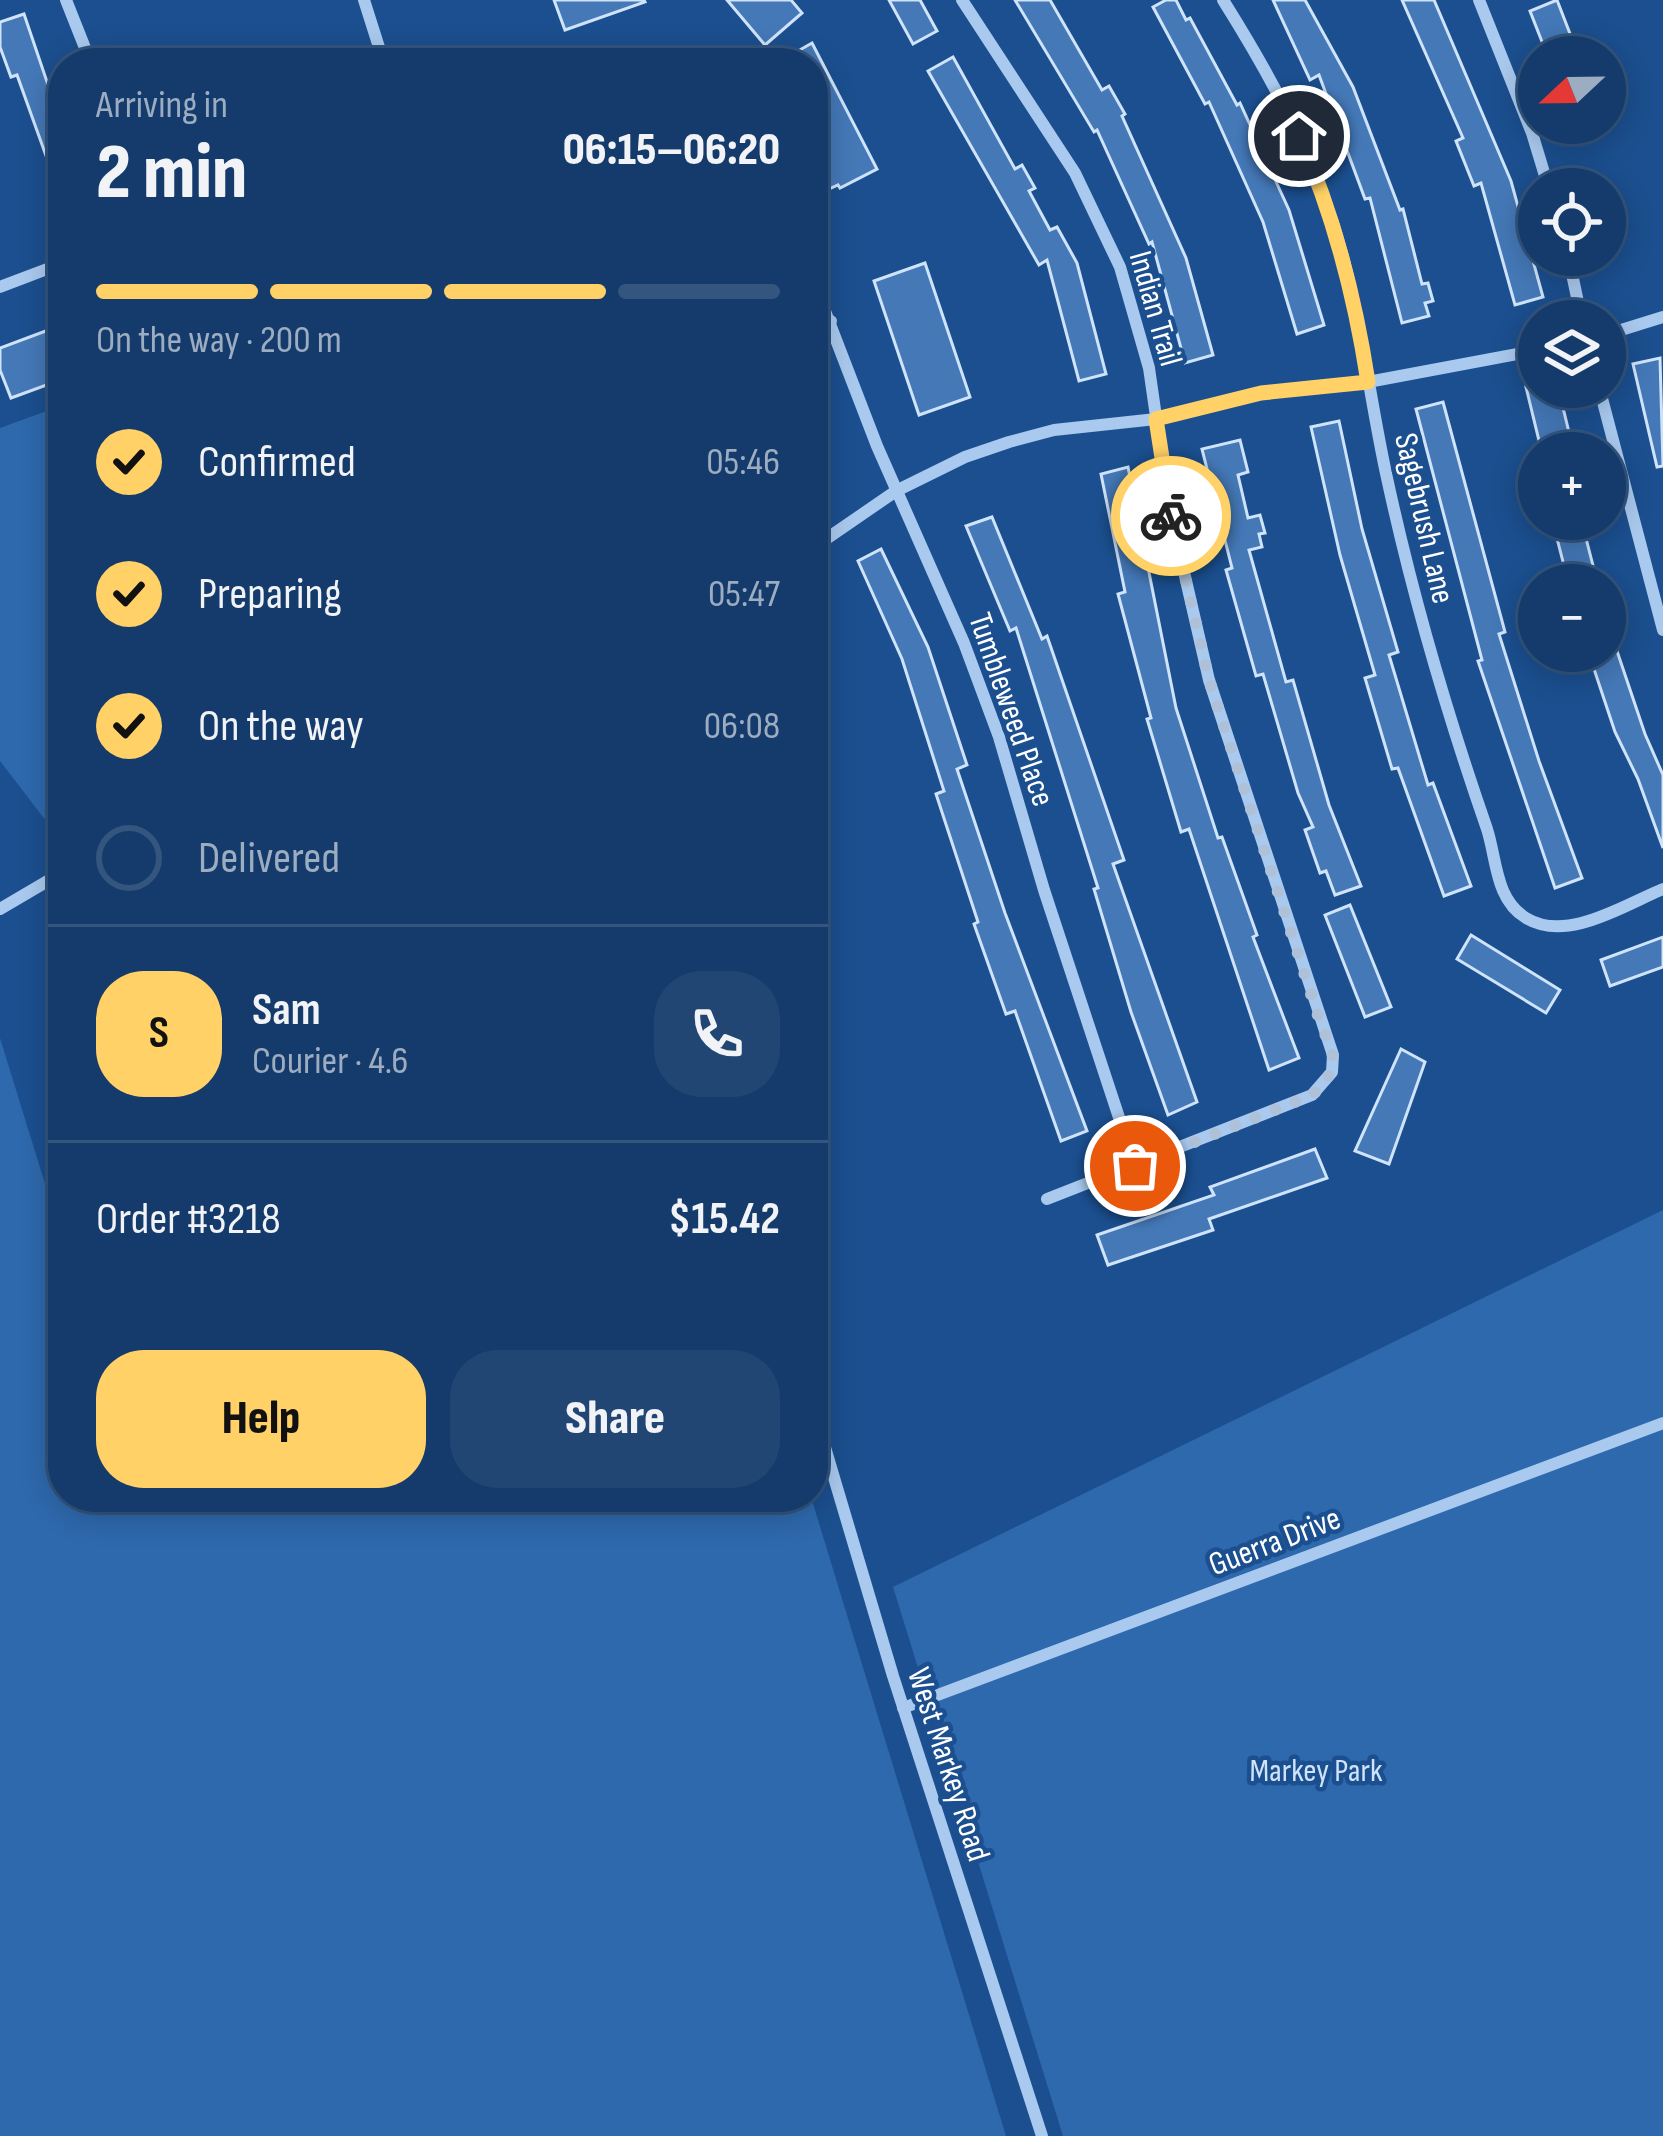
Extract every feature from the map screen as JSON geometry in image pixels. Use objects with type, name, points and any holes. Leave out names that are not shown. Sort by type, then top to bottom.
[{"type":"street","points":[[66,0],[85,48]]},
{"type":"street","points":[[364,0],[379,48]]},
{"type":"street","name":"Indian Trail","points":[[962,0],[1075,173],[1100,219],[1137,317],[1178,550],[1209,680],[1334,1054],[1331,1072],[1312,1095],[1047,1198]]},
{"type":"street","name":"Sagebrush Lane","points":[[1222,0],[1287,109],[1318,182],[1348,277],[1407,565],[1503,892],[1513,907],[1542,925],[1561,927],[1663,890]]},
{"type":"street","points":[[1479,0],[1543,168]]},
{"type":"street","points":[[0,287],[48,269]]},
{"type":"street","name":"Tumbleweed Place","points":[[828,314],[999,737],[1135,1166]]},
{"type":"street","points":[[1626,328],[1663,317]]},
{"type":"street","points":[[828,538],[896,491],[965,457],[1009,442],[1091,425],[1156,419],[1261,393],[1368,382],[1518,354]]},
{"type":"street","points":[[1605,408],[1663,630]]},
{"type":"street","points":[[0,909],[48,881]]},
{"type":"street","name":"Guerra Drive","points":[[903,1708],[1663,1423]]},
{"type":"street","name":"West Markey Road","points":[[828,1458],[903,1708],[1042,2136]]},
{"type":"green space","points":[[48,410],[48,823],[0,761],[0,428]]},
{"type":"green space","points":[[0,1038],[48,1193],[48,1512],[816,1512],[1006,2136],[0,2136]]},
{"type":"green space","name":"Markey Park","points":[[1663,1210],[1663,2136],[1063,2136],[893,1587]]},
{"type":"building","points":[[554,0],[644,0],[645,2],[565,30]]},
{"type":"building","points":[[727,0],[791,0],[802,13],[765,45]]},
{"type":"building","points":[[889,0],[920,0],[937,31],[913,44]]},
{"type":"building","points":[[1015,0],[1050,0],[1102,90],[1109,86],[1125,114],[1186,258],[1213,355],[1185,363],[1152,242],[1149,244],[1097,130],[1094,132]]},
{"type":"building","points":[[1176,0],[1186,20],[1190,18],[1237,105],[1240,103],[1289,210],[1324,325],[1297,334],[1263,222],[1209,102],[1205,104],[1153,7]]},
{"type":"building","points":[[1273,0],[1305,0],[1353,87],[1403,209],[1422,284],[1428,283],[1433,301],[1425,303],[1429,316],[1402,323],[1370,198],[1365,199],[1319,75],[1310,80]]},
{"type":"building","points":[[1402,0],[1434,0],[1511,181],[1518,206],[1518,276],[1537,276],[1543,297],[1518,300],[1515,305],[1481,183],[1474,186],[1456,141],[1463,138]]},
{"type":"building","points":[[1557,0],[1571,36],[1540,36],[1530,11]]},
{"type":"building","points":[[24,14],[48,85],[48,161],[17,75],[11,77],[0,47],[0,22]]},
{"type":"building","points":[[953,57],[1015,169],[1022,165],[1035,188],[1029,191],[1050,230],[1057,227],[1077,263],[1106,374],[1079,381],[1047,260],[1039,265],[928,71]]},
{"type":"building","points":[[828,74],[877,169],[828,186]]},
{"type":"building","points":[[925,263],[970,397],[919,415],[874,281]]},
{"type":"building","points":[[48,330],[48,384],[11,398],[0,370],[0,348]]},
{"type":"building","points":[[1660,358],[1663,466],[1657,467],[1633,364]]},
{"type":"building","points":[[1443,402],[1505,632],[1499,634],[1582,878],[1555,888],[1478,661],[1482,660],[1416,409]]},
{"type":"building","points":[[1531,408],[1563,408],[1569,432],[1537,432]]},
{"type":"building","points":[[1339,421],[1362,529],[1398,652],[1389,655],[1428,785],[1433,783],[1471,886],[1444,896],[1398,768],[1392,769],[1365,678],[1375,675],[1340,555],[1311,427]]},
{"type":"building","points":[[1240,440],[1248,472],[1238,475],[1248,518],[1260,515],[1265,533],[1259,534],[1262,547],[1249,550],[1286,682],[1293,680],[1329,805],[1361,886],[1335,895],[1326,871],[1320,873],[1305,830],[1313,827],[1298,793],[1263,674],[1256,676],[1226,570],[1232,568],[1202,449]]},
{"type":"building","points":[[1128,467],[1176,708],[1299,1058],[1269,1070],[1189,829],[1181,832],[1147,719],[1151,718],[1118,594],[1125,592],[1101,474]]},
{"type":"building","points":[[992,517],[1042,639],[1047,636],[1124,860],[1113,864],[1197,1102],[1168,1115],[1131,1012],[1094,889],[1098,888],[1016,628],[1010,631],[966,526]]},
{"type":"building","points":[[1557,540],[1586,540],[1593,564],[1564,564]]},
{"type":"building","points":[[881,549],[928,647],[967,765],[957,769],[1087,1131],[1061,1141],[1015,1011],[1006,1014],[974,924],[978,922],[936,794],[944,791],[902,659],[858,561]]},
{"type":"building","points":[[1595,672],[1624,672],[1663,775],[1663,848],[1638,779],[1615,732]]},
{"type":"building","points":[[1350,905],[1391,1007],[1365,1017],[1325,915]]},
{"type":"building","points":[[1471,935],[1560,990],[1546,1013],[1457,959]]},
{"type":"building","points":[[1663,937],[1663,967],[1610,986],[1601,960]]},
{"type":"building","points":[[1401,1049],[1425,1062],[1389,1164],[1355,1151]]},
{"type":"building","points":[[1315,1149],[1327,1178],[1209,1219],[1213,1230],[1108,1265],[1097,1235],[1214,1195],[1210,1187]]},
{"type":"way so far","points":[[1135,1166],[1312,1095],[1331,1072],[1334,1054],[1209,680],[1171,516]]},
{"type":"route","points":[[1171,516],[1156,419],[1261,393],[1368,382],[1332,219],[1299,136]]}]
